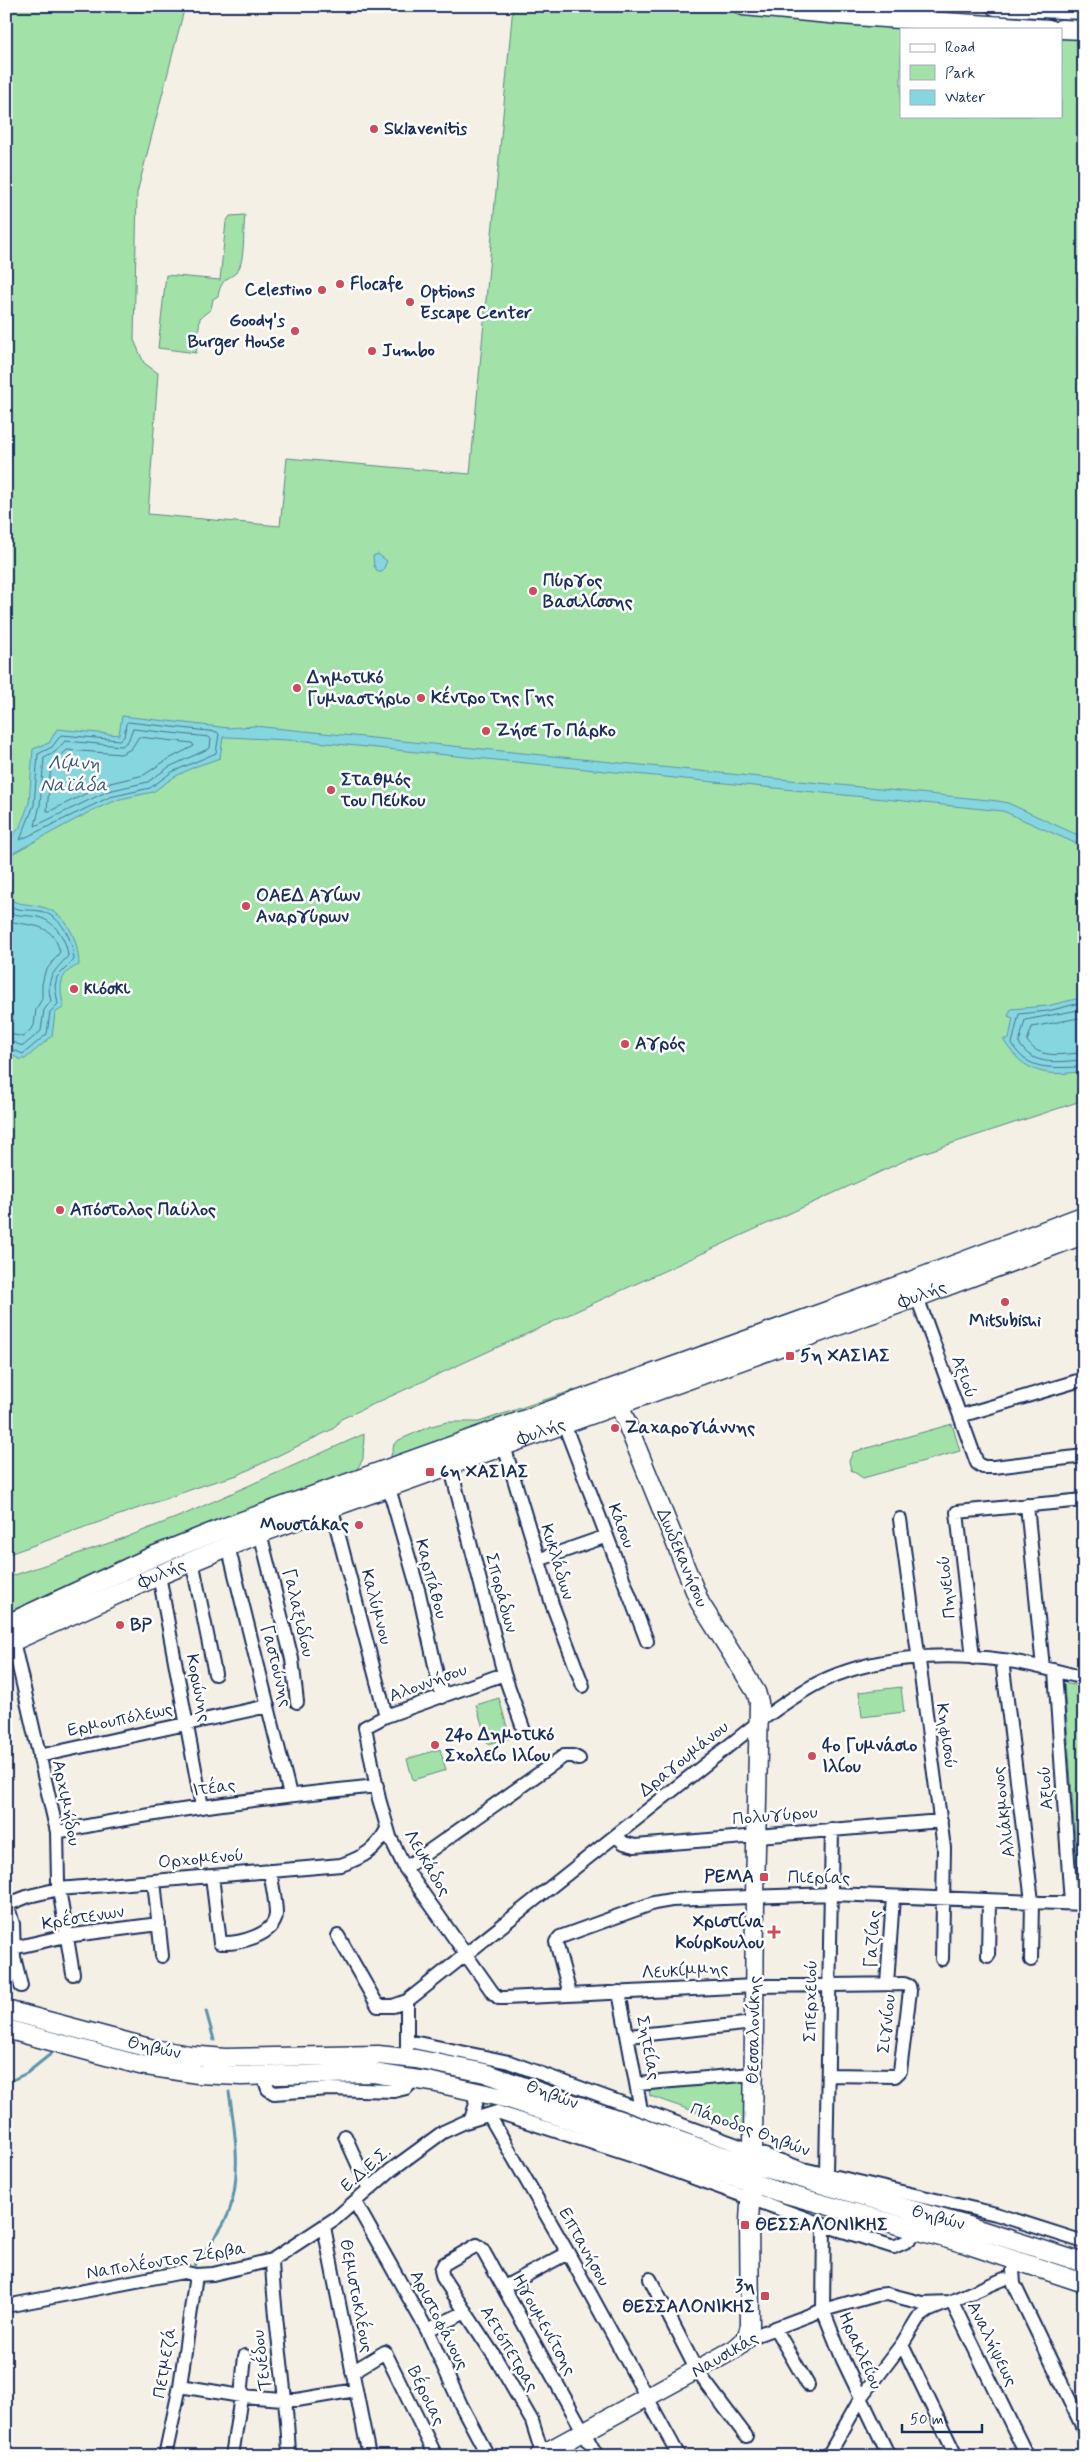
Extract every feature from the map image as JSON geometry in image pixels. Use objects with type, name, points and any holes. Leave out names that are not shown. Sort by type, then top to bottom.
[{"type":"main road","points":[[743,6],[840,16],[1033,28]]},
{"type":"main road","points":[[995,6],[1084,10]]},
{"type":"main road","points":[[1062,29],[1084,30]]},
{"type":"main road","name":"Φυλής","points":[[8,1637],[171,1549],[233,1524],[386,1479],[616,1396],[1084,1216]]},
{"type":"main road","name":"Φυλής","points":[[8,1637],[192,1560],[331,1506],[386,1479],[450,1465],[564,1424],[616,1396],[917,1297],[1084,1234]]},
{"type":"main road","name":"Δωδεκανήσου","points":[[616,1396],[687,1577],[702,1608],[756,1692],[760,1721]]},
{"type":"main road","name":"Θεσσαλονίκης","points":[[746,2339],[750,2326],[755,1895],[760,1721]]},
{"type":"main road","name":"Θηβών","points":[[6,2010],[153,2049],[189,2055],[225,2058],[378,2055],[407,2058],[492,2075],[752,2174],[971,2227],[1084,2263]]},
{"type":"main road","name":"Θηβών","points":[[6,2029],[158,2068],[220,2076],[372,2073],[473,2090],[509,2099],[752,2174],[918,2231],[1084,2283]]},
{"type":"main road","name":"Ναυσικάς","points":[[542,2455],[583,2431],[698,2371],[734,2349],[746,2339]]},
{"type":"street","name":"Αξιού","points":[[917,1297],[977,1463],[982,1467],[1084,1456]]},
{"type":"street","points":[[960,1416],[1084,1379]]},
{"type":"street","name":"Κάσου","points":[[564,1424],[647,1641]]},
{"type":"street","name":"Κυκλάδων","points":[[504,1446],[538,1560],[582,1686]]},
{"type":"street","name":"Σποράδων","points":[[450,1465],[504,1674],[522,1728]]},
{"type":"street","name":"Καρπάθου","points":[[386,1479],[419,1593],[442,1697]]},
{"type":"street","points":[[1027,1505],[1084,1500]]},
{"type":"street","name":"Αξιού","points":[[1027,1505],[1078,1904]]},
{"type":"street","name":"Πηνειού","points":[[973,1658],[957,1512],[1027,1505]]},
{"type":"street","name":"Καλύμνου","points":[[331,1506],[386,1716]]},
{"type":"street","name":"Κηφισού","points":[[900,1519],[917,1658],[941,1821],[945,1872],[942,1959]]},
{"type":"street","name":"Γαλαξιδίου","points":[[260,1533],[292,1659],[297,1702]]},
{"type":"street","points":[[538,1560],[607,1536]]},
{"type":"street","name":"Γαστούνης","points":[[228,1546],[290,1795]]},
{"type":"street","points":[[192,1560],[215,1674]]},
{"type":"street","name":"Κορώνης","points":[[159,1575],[202,1807]]},
{"type":"street","name":"Αρχιμήδου","points":[[8,1637],[57,1832],[59,1889],[73,1974]]},
{"type":"street","name":"Δραγουμάνου","points":[[407,2001],[760,1721],[794,1697],[839,1674],[865,1666],[917,1658],[973,1658],[1002,1660],[1084,1678]]},
{"type":"street","name":"Αλιάκμονος","points":[[1002,1660],[1032,1901],[1031,1960]]},
{"type":"street","name":"Αλοννήσου","points":[[365,1727],[386,1716],[504,1674]]},
{"type":"street","name":"Ερμουπόλεως","points":[[39,1756],[268,1706]]},
{"type":"street","name":"Λευκάδος","points":[[365,1727],[389,1833],[403,1863],[499,1998]]},
{"type":"street","points":[[403,1863],[564,1756],[574,1756],[579,1759]]},
{"type":"street","name":"Ιτέας","points":[[57,1832],[127,1818],[202,1807],[377,1786]]},
{"type":"street","name":"Πολυγύρου","points":[[616,1836],[624,1843],[635,1846],[941,1821]]},
{"type":"street","name":"Σπερχειού","points":[[826,2174],[832,1829]]},
{"type":"street","name":"Ορχομενού","points":[[7,1903],[59,1889],[335,1866],[353,1861],[379,1844],[389,1833]]},
{"type":"street","points":[[212,1876],[220,1943],[245,1940],[265,1931],[272,1924],[276,1916],[270,1871]]},
{"type":"street","points":[[154,1881],[162,1956]]},
{"type":"street","name":"Πιερίας","points":[[570,1994],[556,1942],[560,1937],[654,1903],[672,1900],[755,1895],[832,1894],[1078,1904]]},
{"type":"street","name":"Γαζίας","points":[[888,1984],[893,1897]]},
{"type":"street","points":[[988,1956],[989,1901]]},
{"type":"street","points":[[7,1903],[14,1924],[13,1948],[21,1986]]},
{"type":"street","name":"Κρέστενων","points":[[13,1948],[66,1936],[158,1924]]},
{"type":"street","points":[[338,1936],[378,2006],[393,2006],[407,2001],[407,2058]]},
{"type":"street","name":"Λευκίμμης","points":[[499,1998],[754,1986],[904,1984]]},
{"type":"street","name":"Σιγνίου","points":[[828,2075],[888,2077],[895,2076],[900,2071],[910,1991],[908,1986],[904,1984]]},
{"type":"street","name":"Σητείας","points":[[619,1992],[642,2110]]},
{"type":"street","points":[[629,2036],[754,2023]]},
{"type":"street","name":"Πάροδος Θηβών","points":[[408,2041],[509,2062],[642,2110],[752,2174],[824,2225],[894,2247],[907,2241],[918,2231]]},
{"type":"street","points":[[638,2084],[753,2074]]},
{"type":"street","points":[[473,2090],[493,2113]]},
{"type":"street","points":[[471,2120],[476,2104],[473,2090]]},
{"type":"street","name":"Πάροδος Θηβών","points":[[493,2113],[633,2156],[752,2174],[826,2174],[996,2214],[1084,2242]]},
{"type":"street","name":"Ε.Δ.Ε.Σ.","points":[[272,2260],[324,2227],[436,2137],[471,2120],[493,2113]]},
{"type":"street","name":"Επτανήσου","points":[[493,2113],[646,2399],[679,2456]]},
{"type":"street","points":[[345,2136],[369,2189]]},
{"type":"street","name":"Αριστοφάνους","points":[[355,2202],[427,2330],[461,2405],[488,2456]]},
{"type":"street","name":"Ηρακλείου","points":[[824,2225],[823,2310],[861,2398],[889,2456]]},
{"type":"street","name":"Θεμιστοκλέους","points":[[324,2227],[369,2456]]},
{"type":"street","name":"Ηγουμενίτσης","points":[[444,2264],[477,2245],[482,2249],[597,2456]]},
{"type":"street","points":[[504,2287],[568,2253]]},
{"type":"street","name":"Ναπολέοντος Ζέρβα","points":[[6,2306],[183,2272],[196,2275],[242,2268],[272,2260]]},
{"type":"street","name":"Τενέδου","points":[[272,2260],[275,2323],[285,2398],[290,2456]]},
{"type":"street","points":[[1015,2261],[1013,2270],[1014,2284],[1084,2430]]},
{"type":"street","name":"Αετόπετρας","points":[[444,2264],[441,2270],[443,2278],[466,2312],[532,2421],[542,2455]]},
{"type":"street","name":"Πετμεζά","points":[[165,2456],[180,2386],[196,2275]]},
{"type":"street","points":[[650,2279],[698,2371],[746,2436]]},
{"type":"street","points":[[828,2456],[861,2398],[902,2344],[911,2328],[924,2314],[1004,2279]]},
{"type":"street","name":"Ναυσικάς","points":[[746,2339],[823,2310],[877,2295],[887,2294],[922,2303],[952,2302]]},
{"type":"street","name":"Αναλήψεως","points":[[952,2302],[1027,2456]]},
{"type":"street","points":[[427,2330],[466,2312]]},
{"type":"street","points":[[775,2328],[808,2385]]},
{"type":"street","points":[[902,2344],[956,2456]]},
{"type":"street","name":"Βέροιας","points":[[352,2372],[385,2352],[436,2456]]},
{"type":"street","points":[[232,2456],[245,2356]]},
{"type":"street","points":[[180,2386],[241,2396],[309,2399],[356,2390]]},
{"type":"green space","points":[[6,6],[185,6],[137,193],[134,340],[144,363],[158,373],[148,514],[280,526],[287,458],[470,474],[513,6],[672,6],[921,28],[900,28],[900,118],[1062,118],[1062,36],[1084,37],[1084,1100],[917,1155],[341,1419],[333,1429],[238,1475],[207,1484],[6,1555]]},
{"type":"green space","points":[[245,215],[240,266],[235,274],[225,280],[218,296],[213,299],[211,309],[200,318],[196,353],[158,348],[166,275],[220,280],[226,222],[230,216]]},
{"type":"green space","points":[[574,1390],[579,1393],[392,1458],[391,1456],[394,1444],[399,1440],[431,1426],[447,1422],[479,1422]]},
{"type":"green space","points":[[952,1424],[960,1451],[863,1478],[851,1470],[849,1461],[853,1452]]},
{"type":"green space","points":[[364,1434],[363,1459],[356,1471],[6,1617],[6,1578],[124,1538],[183,1515]]},
{"type":"green space","points":[[1064,1683],[1084,1687],[1084,1895],[1079,1895]]},
{"type":"green space","points":[[901,1687],[904,1712],[862,1717],[859,1692]]},
{"type":"green space","points":[[499,1698],[510,1738],[488,1744],[476,1705]]},
{"type":"green space","points":[[440,1749],[446,1770],[413,1780],[407,1759]]},
{"type":"green space","points":[[745,2081],[745,2127],[742,2128],[650,2096],[649,2090]]},
{"type":"water","points":[[378,554],[387,561],[382,572],[378,572],[374,566],[373,556]]},
{"type":"water","name":"Λίμνη Ναϊάδα","points":[[122,716],[229,728],[254,726],[998,801],[1008,803],[1084,838],[1084,847],[1003,811],[307,741],[223,737],[220,758],[194,767],[174,777],[153,792],[120,799],[93,810],[6,857],[6,844],[20,827],[29,803],[33,749],[49,743],[57,729],[119,735]]},
{"type":"water","points":[[6,897],[19,903],[42,907],[59,916],[70,930],[77,947],[79,965],[67,972],[62,982],[61,994],[64,1007],[55,1013],[52,1036],[25,1059],[19,1059],[6,1051]]},
{"type":"water","points":[[1084,997],[1084,1071],[1048,1073],[1038,1071],[1020,1060],[1004,1041],[1004,1039],[1009,1039],[1013,1018],[1008,1016],[1011,1009],[1047,1006]]},
{"type":"waterway","points":[[206,2011],[214,2040]]},
{"type":"waterway","points":[[6,2083],[27,2073],[52,2053]]},
{"type":"waterway","points":[[195,2265],[222,2226],[233,2198],[236,2152],[229,2092]]},
{"type":"place","name":"Sklavenitis","points":[[374,129]]},
{"type":"place","name":"Flocafe","points":[[340,284]]},
{"type":"place","name":"Celestino","points":[[322,290]]},
{"type":"place","name":"Options Escape Center","points":[[410,302]]},
{"type":"place","name":"Goody's Burger House","points":[[295,331]]},
{"type":"place","name":"Jumbo","points":[[372,351]]},
{"type":"place","name":"Πύργος Βασιλίσσης","points":[[533,591]]},
{"type":"place","name":"Δημοτικό Γυμναστήριο","points":[[297,688]]},
{"type":"place","name":"Κέντρο της Γης","points":[[421,698]]},
{"type":"place","name":"Ζήσε Το Πάρκο","points":[[486,731]]},
{"type":"place","name":"Σταθμός του Πεύκου","points":[[331,790]]},
{"type":"place","name":"ΟΑΕΔ Αγίων Αναργύρων","points":[[246,906]]},
{"type":"place","name":"κιόσκι","points":[[74,989]]},
{"type":"place","name":"Αγρός","points":[[625,1044]]},
{"type":"place","name":"Απόστολος Παύλος","points":[[60,1210]]},
{"type":"place","name":"Mitsubishi","points":[[1005,1302]]},
{"type":"place","name":"5η ΧΑΣΙΑΣ","points":[[790,1356]]},
{"type":"place","name":"Ζαχαρογιάννης","points":[[615,1428]]},
{"type":"place","name":"6η ΧΑΣΙΑΣ","points":[[430,1472]]},
{"type":"place","name":"Μουστάκας","points":[[359,1525]]},
{"type":"place","name":"BP","points":[[120,1625]]},
{"type":"place","name":"24ο Δημοτικό Σχολείο Ιλίου","points":[[435,1745]]},
{"type":"place","name":"4ο Γυμνάσιο Ιλίου","points":[[812,1756]]},
{"type":"place","name":"ΡΕΜΑ","points":[[764,1877]]},
{"type":"place","name":"Χριστίνα Κούρκουλου","points":[[774,1932]]},
{"type":"place","name":"ΘΕΣΣΑΛΟΝΙΚΗΣ","points":[[745,2225]]},
{"type":"place","name":"3η ΘΕΣΣΑΛΟΝΙΚΗΣ","points":[[765,2296]]}]
